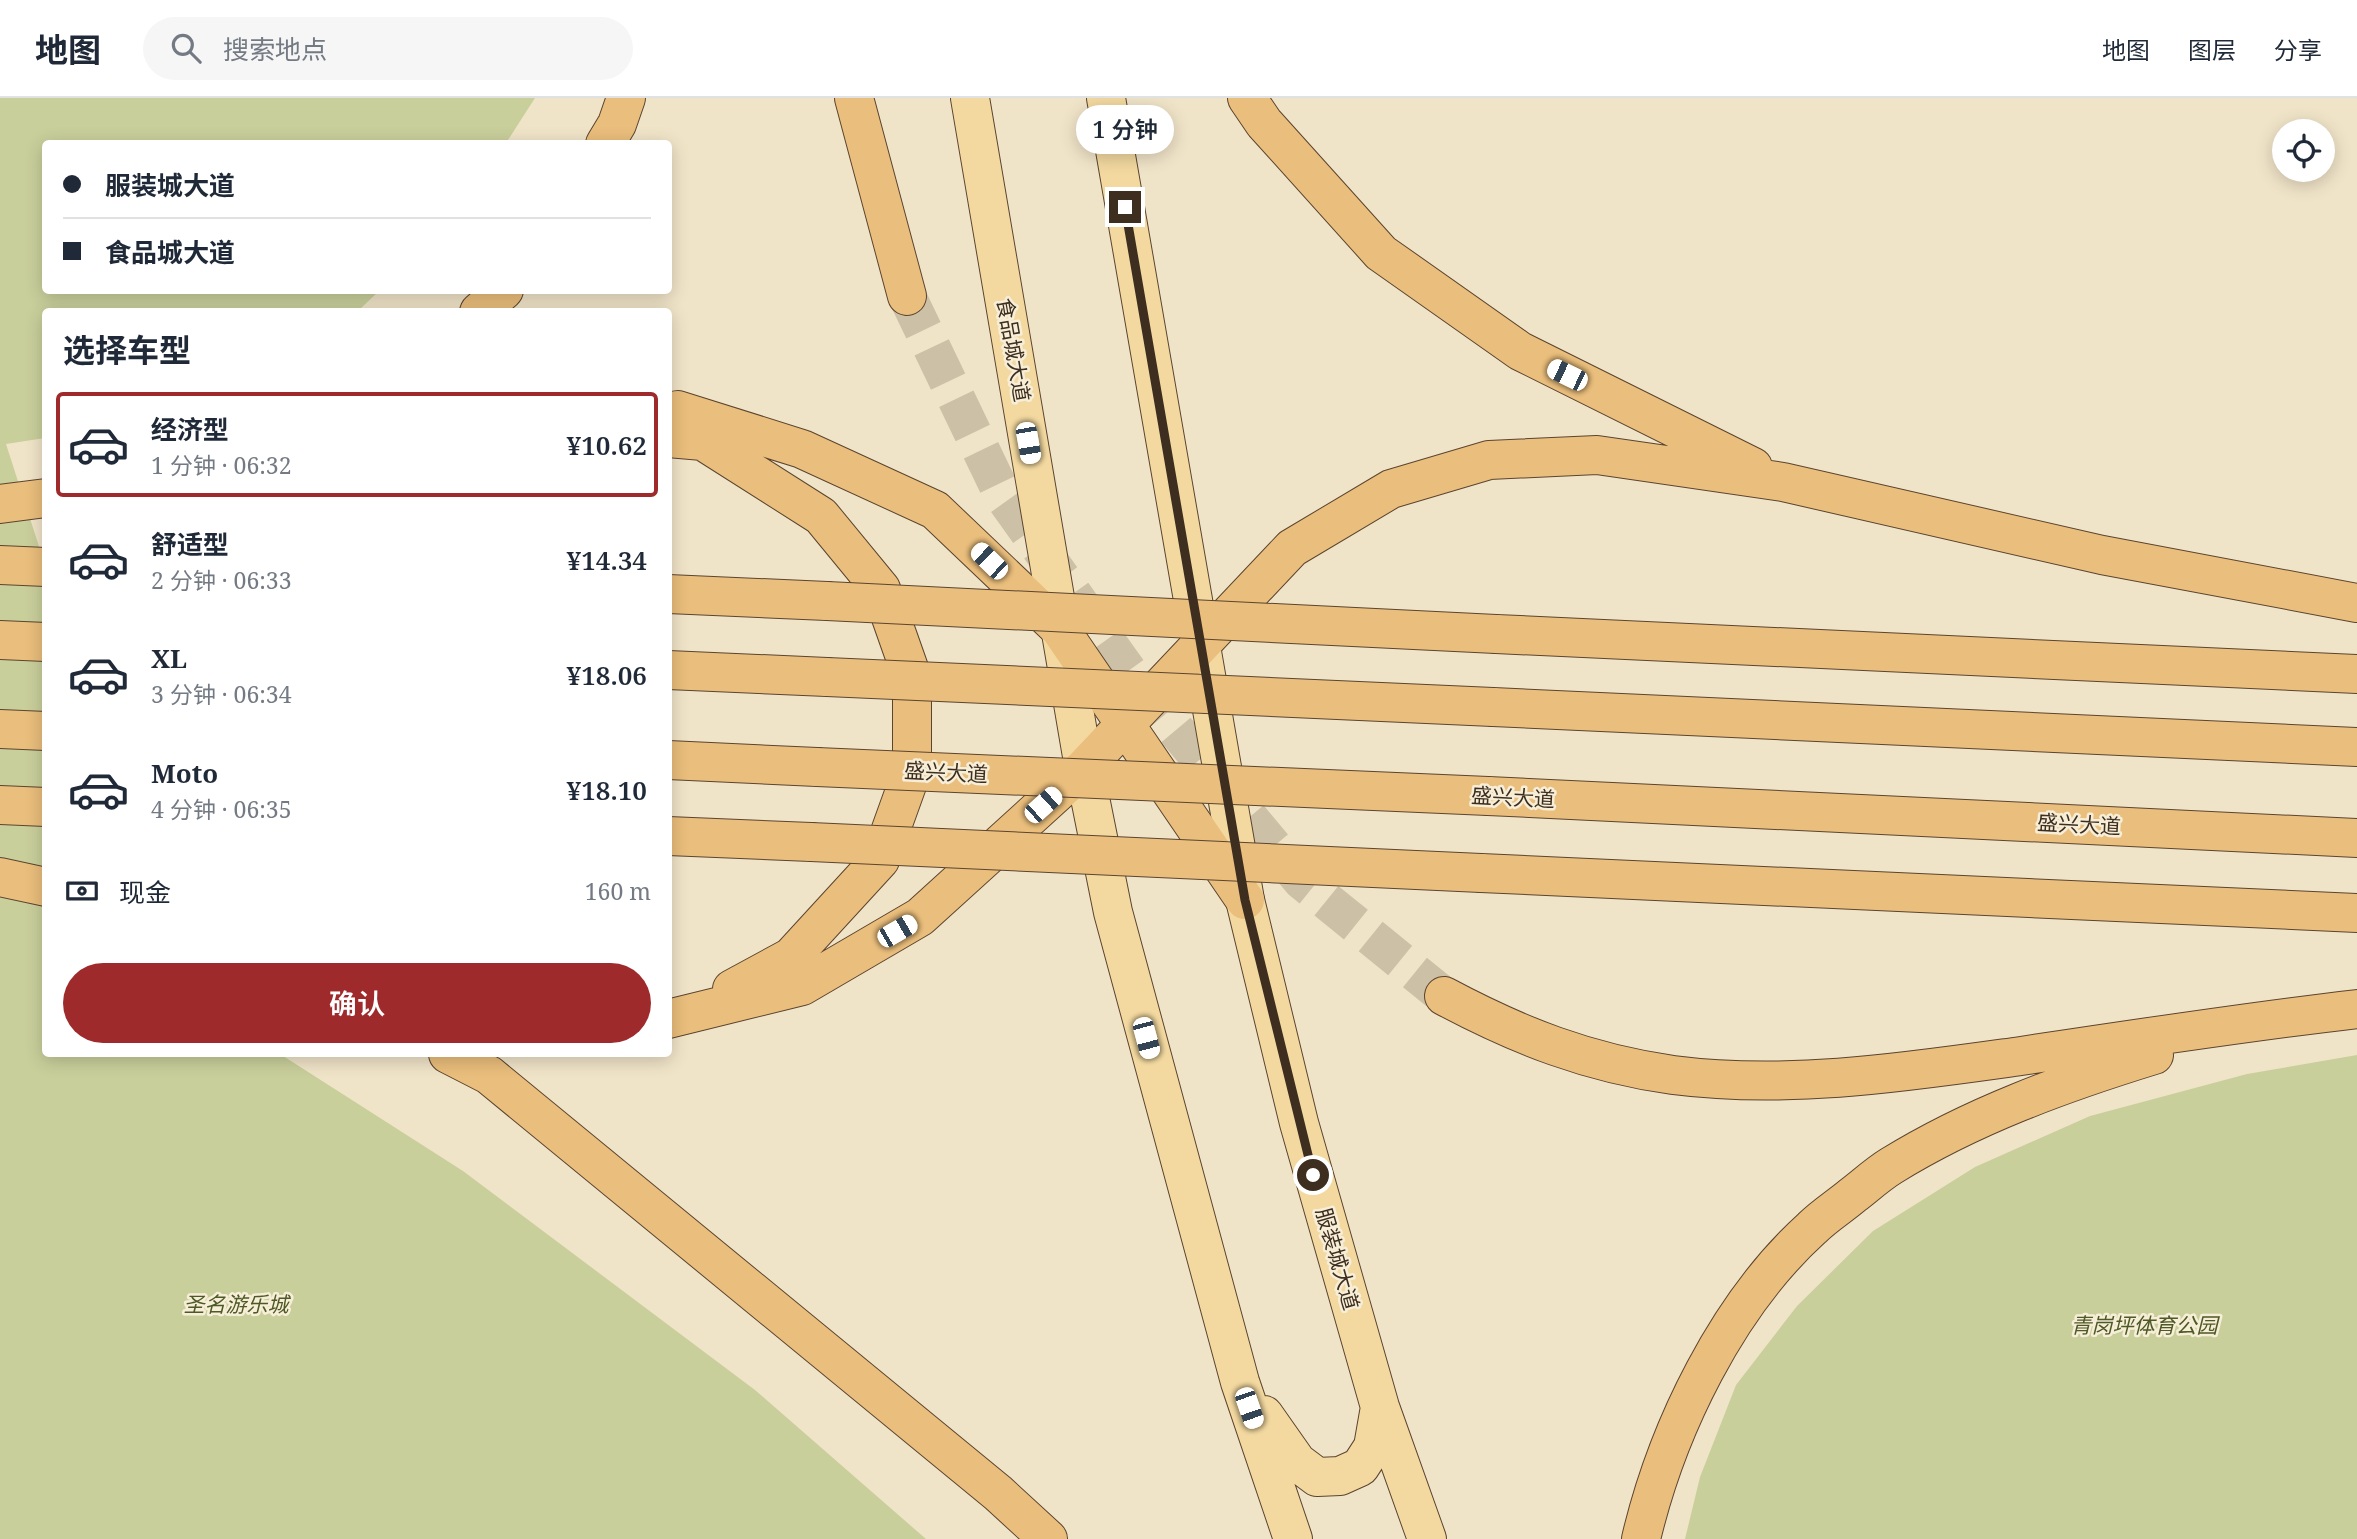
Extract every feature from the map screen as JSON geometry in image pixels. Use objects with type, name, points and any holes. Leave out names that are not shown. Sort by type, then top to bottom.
[{"type":"highway","points":[[607,140],[617,124],[626,98]]},
{"type":"highway","points":[[854,98],[907,296]]},
{"type":"highway","points":[[1247,98],[1264,123],[1381,253],[1520,351],[1783,482]]},
{"type":"highway","points":[[484,308],[499,294]]},
{"type":"highway","points":[[672,411],[678,410],[802,449],[935,510],[1060,629],[1245,900]]},
{"type":"highway","points":[[672,438],[703,441],[821,516],[881,589],[912,677],[912,771],[880,860],[791,957],[672,1018]]},
{"type":"highway","points":[[672,1019],[802,986],[920,917],[1083,768],[1292,548],[1391,489],[1489,460],[1597,455],[1783,482],[2102,555],[2357,603]]},
{"type":"highway","points":[[0,504],[42,499]]},
{"type":"highway","points":[[0,565],[42,567]]},
{"type":"highway","points":[[672,594],[2357,674]]},
{"type":"highway","points":[[0,640],[42,642]]},
{"type":"highway","points":[[672,670],[2357,747]]},
{"type":"highway","points":[[0,729],[42,731]]},
{"type":"highway","name":"盛兴大道","points":[[672,760],[2357,838]]},
{"type":"highway","points":[[0,805],[42,807]]},
{"type":"highway","points":[[672,836],[2357,913]]},
{"type":"highway","points":[[0,877],[42,886]]},
{"type":"highway","points":[[1444,996],[1507,1030],[1573,1054],[1673,1075],[1789,1081],[1901,1073],[2357,1009]]},
{"type":"highway","points":[[1641,1539],[1651,1495],[1691,1397],[1746,1303],[1811,1228],[1890,1167],[1990,1114],[2080,1078],[2273,1019]]},
{"type":"highway","points":[[454,1057],[489,1075],[987,1484],[1048,1539]]},
{"type":"main road","name":"食品城大道","points":[[970,98],[1083,768]]},
{"type":"main road","points":[[1106,98],[1201,644]]},
{"type":"main road","name":"服装城大道","points":[[1201,644],[1245,900],[1298,1123],[1380,1407],[1427,1539]]},
{"type":"main road","points":[[1083,768],[1113,912],[1240,1382],[1293,1539]]},
{"type":"main road","points":[[1240,1382],[1297,1462],[1317,1477],[1340,1476],[1360,1467],[1373,1447],[1380,1407]]},
{"type":"green space","name":"圣名游乐城","points":[[0,98],[535,98],[508,140],[42,140],[42,294],[376,294],[361,308],[42,308],[42,438],[6,444],[42,556],[42,1057],[285,1057],[463,1171],[755,1390],[926,1539],[0,1539]]},
{"type":"green space","name":"青岗坪体育公园","points":[[2357,1055],[2357,1539],[1685,1539],[1700,1477],[1736,1385],[1797,1306],[1873,1231],[1975,1167],[2090,1116],[2247,1074]]},
{"type":"tunnel","points":[[907,296],[1003,496],[1135,681],[1302,881],[1444,996]]},
{"type":"route","points":[[1125,207],[1245,900],[1313,1175]]}]
